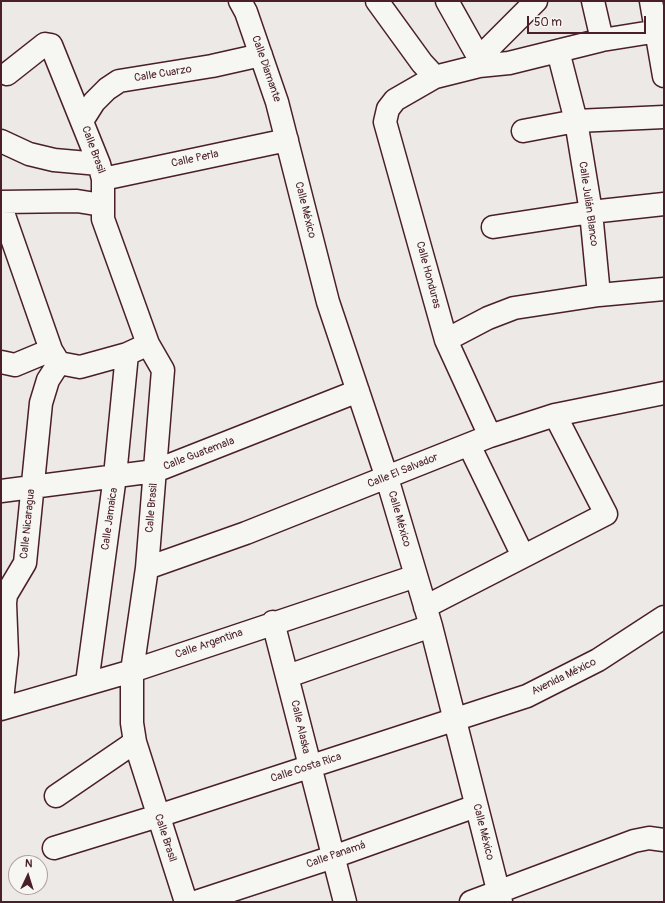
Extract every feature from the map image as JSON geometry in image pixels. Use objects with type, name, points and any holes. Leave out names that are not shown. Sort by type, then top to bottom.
[{"type":"street","name":"Calle Diamante","points":[[240,1],[246,12],[278,102],[287,140]]},
{"type":"street","points":[[377,1],[410,44],[422,63],[435,77],[479,62],[510,63],[602,40],[660,30]]},
{"type":"street","points":[[447,1],[479,62]]},
{"type":"street","points":[[479,62],[536,1]]},
{"type":"street","points":[[592,1],[602,40]]},
{"type":"street","points":[[651,1],[660,30],[664,76]]},
{"type":"street","name":"Calle Brasil","points":[[7,74],[45,44],[51,45],[101,172],[104,195],[102,205],[103,219],[148,344],[163,370],[146,568],[132,671],[132,723],[135,742],[186,902]]},
{"type":"street","name":"Calle Julián Blanco","points":[[558,50],[576,121],[591,212],[599,295]]},
{"type":"street","name":"Calle Cuarzo","points":[[82,121],[98,98],[107,89],[119,81],[212,66],[261,55]]},
{"type":"street","name":"Calle Honduras","points":[[435,77],[395,100],[388,109],[385,122],[446,340],[490,436]]},
{"type":"street","points":[[523,131],[576,121],[664,117]]},
{"type":"street","name":"Calle Perla","points":[[1,141],[29,154],[101,172],[287,140]]},
{"type":"street","name":"Calle México","points":[[287,140],[328,302],[387,478],[428,616],[500,897]]},
{"type":"street","points":[[1,202],[77,201],[102,205]]},
{"type":"street","points":[[493,227],[591,212],[664,204]]},
{"type":"street","points":[[1,207],[55,357]]},
{"type":"street","points":[[446,340],[488,318],[514,308],[599,295],[664,289]]},
{"type":"street","points":[[1,362],[15,365],[55,357],[80,367],[127,354],[148,344]]},
{"type":"street","name":"Calle Jamaica","points":[[87,683],[116,476],[127,354]]},
{"type":"street","name":"Calle Nicaragua","points":[[1,709],[7,654],[6,595],[25,563],[41,403],[55,357]]},
{"type":"street","name":"Calle Guatemala","points":[[1,491],[155,471],[358,391]]},
{"type":"street","name":"Calle El Salvador","points":[[146,568],[246,532],[387,478],[490,436],[555,415],[664,393]]},
{"type":"street","points":[[288,676],[342,657],[428,616],[524,556],[606,514],[555,415]]},
{"type":"street","points":[[469,445],[524,556]]},
{"type":"street","name":"Calle Argentina","points":[[1,709],[132,671],[273,622],[416,576]]},
{"type":"street","name":"Avenida México","points":[[454,719],[527,696],[598,660],[664,617]]},
{"type":"street","name":"Calle Alaska","points":[[273,622],[288,676],[309,767],[345,902]]},
{"type":"street","name":"Calle Costa Rica","points":[[54,848],[158,816],[454,719]]},
{"type":"street","points":[[56,796],[135,742]]},
{"type":"street","name":"Calle Panamá","points":[[196,902],[333,857],[476,806]]},
{"type":"street","points":[[471,902],[500,897],[634,841],[648,838],[664,840]]}]
